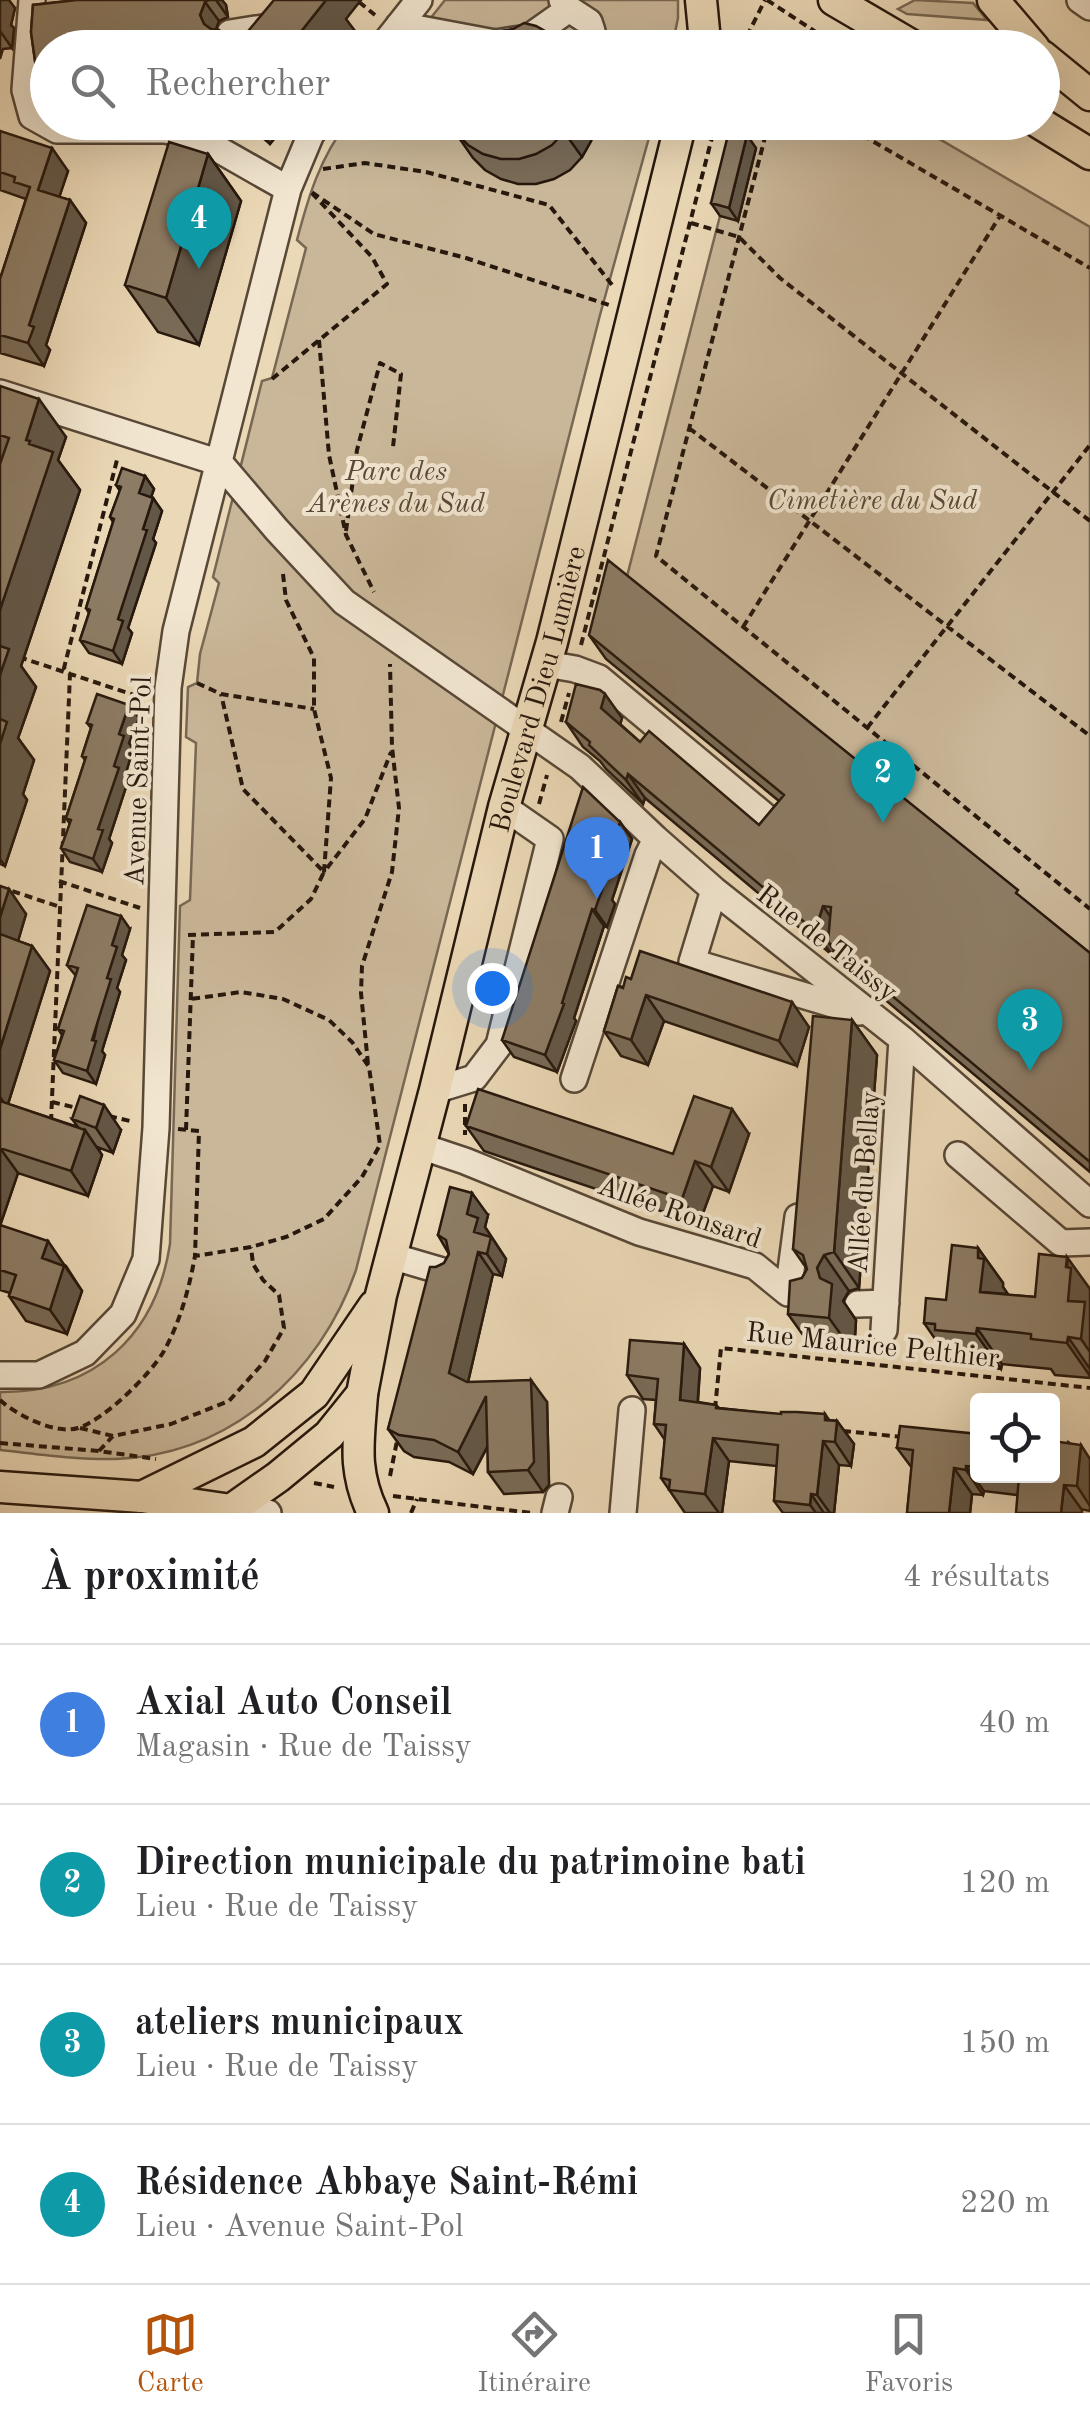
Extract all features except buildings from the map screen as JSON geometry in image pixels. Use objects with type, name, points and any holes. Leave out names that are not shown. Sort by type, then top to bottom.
[{"type":"main road","points":[[700,0],[702,30]]},
{"type":"main road","points":[[708,30],[728,0]]},
{"type":"main road","points":[[834,0],[885,30]]},
{"type":"main road","points":[[993,0],[1019,30]]},
{"type":"main road","points":[[1060,71],[1090,95]]},
{"type":"main road","points":[[1060,136],[1090,154]]},
{"type":"main road","name":"Boulevard Dieu Lumière","points":[[374,1513],[363,1492],[357,1455],[362,1394],[381,1295],[504,807],[526,730],[560,666],[632,312],[676,140]]},
{"type":"main road","points":[[142,1497],[254,1442],[314,1394],[381,1295]]},
{"type":"main road","points":[[0,1487],[142,1497],[231,1510],[329,1434],[362,1394]]},
{"type":"street","points":[[30,109],[25,90],[32,0]]},
{"type":"street","points":[[396,30],[419,0]]},
{"type":"street","points":[[1080,0],[1090,7]]},
{"type":"street","points":[[537,30],[566,5],[589,22],[591,30]]},
{"type":"street","points":[[399,26],[422,30]]},
{"type":"street","points":[[220,140],[291,181]]},
{"type":"street","name":"Avenue Saint-Pol","points":[[0,1375],[39,1375],[85,1353],[123,1314],[146,1260],[156,1128],[167,706],[176,630],[291,181],[309,140]]},
{"type":"street","points":[[0,393],[220,462]]},
{"type":"street","name":"Rue de Taissy","points":[[220,462],[344,602],[580,768],[714,890],[902,1039],[1090,1204]]},
{"type":"street","points":[[560,666],[600,678],[773,823]]},
{"type":"street","points":[[434,1090],[474,1078],[499,1045],[550,839],[504,807]]},
{"type":"street","points":[[574,1079],[656,839]]},
{"type":"street","points":[[714,890],[692,962],[874,1017]]},
{"type":"street","name":"Allée du Bellay","points":[[884,1330],[902,1039]]},
{"type":"street","name":"Allée Ronsard","points":[[420,1146],[639,1232],[755,1266],[788,1293]]},
{"type":"street","points":[[958,1155],[1060,1242],[1090,1242]]},
{"type":"street","name":"Allée Ronsard","points":[[788,1293],[800,1196]]},
{"type":"street","points":[[391,1256],[449,1273]]},
{"type":"street","points":[[788,1293],[817,1296]]},
{"type":"street","points":[[858,1299],[886,1298]]},
{"type":"street","points":[[623,1513],[632,1410]]},
{"type":"street","points":[[231,1510],[268,1513]]},
{"type":"path","points":[[751,30],[766,0],[813,30]]},
{"type":"path","points":[[532,827],[554,749],[560,666],[691,223],[712,140]]},
{"type":"path","points":[[764,140],[656,556],[1090,909]]},
{"type":"path","points":[[871,140],[1090,268]]},
{"type":"path","points":[[291,181],[365,163],[426,172],[550,204],[632,312]]},
{"type":"path","points":[[272,378],[387,284],[372,257],[310,191],[374,234],[466,258],[632,312]]},
{"type":"path","points":[[743,627],[1000,216]]},
{"type":"path","points":[[691,223],[740,237],[780,278],[1090,521]]},
{"type":"path","points":[[194,1256],[286,1238],[324,1218],[362,1177],[380,1145],[361,993],[362,966],[392,872],[399,808],[392,747],[390,663],[381,605],[346,535],[329,455],[319,340]]},
{"type":"path","points":[[346,535],[357,450],[380,363],[402,374],[393,447]]},
{"type":"path","points":[[690,428],[1090,736]]},
{"type":"path","points":[[51,1128],[70,674],[64,668],[124,432]]},
{"type":"path","points":[[867,728],[1090,445]]},
{"type":"path","points":[[277,530],[286,600],[314,658],[314,709],[330,778],[324,872]]},
{"type":"path","points":[[18,657],[167,706]]},
{"type":"path","points":[[197,683],[221,694],[314,709]]},
{"type":"path","points":[[221,694],[243,790],[324,872]]},
{"type":"path","points":[[180,935],[275,932],[312,900],[324,872],[365,819],[392,747]]},
{"type":"path","points":[[60,881],[162,916]]},
{"type":"path","points":[[0,887],[59,906]]},
{"type":"path","points":[[186,1130],[193,935]]},
{"type":"path","points":[[190,999],[241,992],[283,999],[328,1020],[352,1042],[368,1068]]},
{"type":"path","points":[[464,1081],[465,1161]]},
{"type":"path","points":[[52,1102],[87,1111]]},
{"type":"path","points":[[80,1428],[131,1391],[162,1354],[189,1286],[194,1256],[199,1131],[156,1128],[104,1115]]},
{"type":"path","points":[[0,1400],[11,1410],[42,1423],[113,1436],[171,1424],[230,1401],[265,1361],[284,1328],[280,1296],[253,1264],[251,1247]]},
{"type":"path","name":"Rue Maurice Pelthier","points":[[714,1418],[721,1348],[1090,1388]]},
{"type":"path","points":[[390,1478],[400,1425]]},
{"type":"path","points":[[827,1430],[902,1437]]},
{"type":"path","points":[[100,1451],[113,1436]]},
{"type":"path","points":[[0,1443],[100,1451],[208,1466]]},
{"type":"path","points":[[411,1513],[417,1499],[532,1513]]},
{"type":"green space","points":[[445,0],[678,0],[676,30],[421,30]]},
{"type":"green space","points":[[915,0],[973,3],[987,20],[907,14],[898,9]]},
{"type":"green space","name":"Parc des Arènes du Sud","points":[[335,140],[648,140],[356,1270],[340,1308],[319,1343],[265,1402],[233,1425],[197,1442],[158,1454],[116,1459],[0,1450],[0,1392],[34,1390],[91,1370],[135,1332],[163,1277],[170,1244],[180,906],[190,900],[196,743],[186,737],[188,687],[197,683],[200,654],[219,583],[213,577],[262,381],[272,378],[306,248],[297,240],[322,164]]},
{"type":"green space","name":"Cimetière du Sud","points":[[740,140],[941,140],[1090,227],[1090,964],[625,584]]},
{"type":"place","name":"Résidence Abbaye Saint-Rémi","points":[[199,269]]},
{"type":"place","name":"Direction municipale du patrimoine bati","points":[[883,823]]},
{"type":"place","name":"Axial Auto Conseil","points":[[597,899]]},
{"type":"place","name":"ateliers municipaux","points":[[1030,1071]]}]
